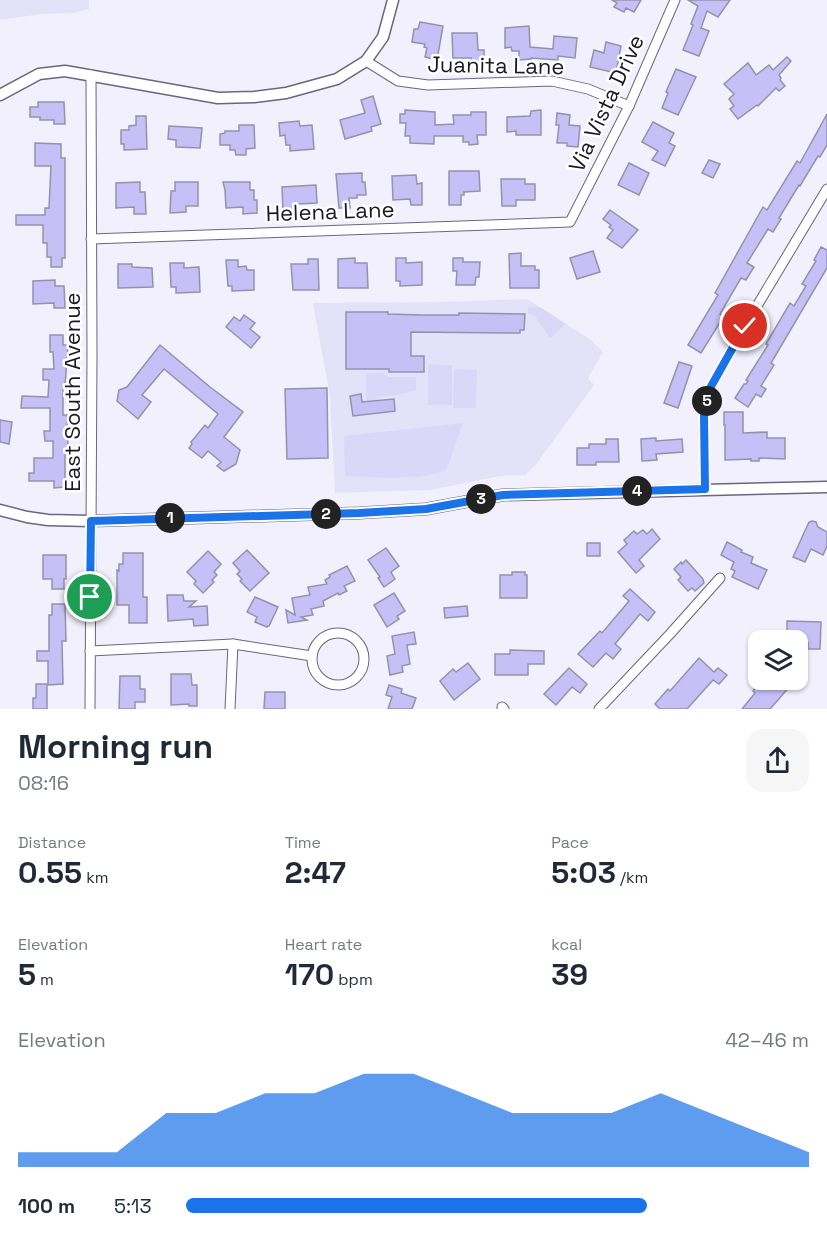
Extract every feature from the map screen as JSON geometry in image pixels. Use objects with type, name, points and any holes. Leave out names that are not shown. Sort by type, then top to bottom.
[{"type":"street","points":[[0,95],[39,74],[65,70],[218,98],[286,93],[337,79],[366,61],[383,37],[393,0]]},
{"type":"street","name":"Via Vista Drive","points":[[570,222],[629,106],[675,0]]},
{"type":"street","name":"Juanita Lane","points":[[366,61],[398,81],[429,85],[552,81],[588,89],[629,106]]},
{"type":"street","name":"East South Avenue","points":[[90,709],[91,75]]},
{"type":"street","points":[[705,489],[704,416],[709,390],[827,189]]},
{"type":"street","name":"Helena Lane","points":[[91,239],[570,222]]},
{"type":"street","points":[[0,510],[38,519],[91,521],[426,509],[503,495],[827,487]]},
{"type":"street","points":[[599,709],[720,578]]},
{"type":"street","points":[[344,634],[350,636],[359,645],[363,665],[356,678],[349,683],[333,685],[320,678],[315,672],[312,656],[316,644],[326,636],[344,634]]},
{"type":"street","points":[[90,651],[233,644],[312,656]]},
{"type":"street","points":[[230,709],[233,644]]},
{"type":"shaded area","points":[[0,0],[89,0],[89,9],[73,13],[41,14],[0,20]]},
{"type":"shaded area","points":[[527,299],[591,340],[603,352],[588,378],[594,385],[534,467],[526,475],[500,476],[430,490],[335,493],[330,396],[313,303]]},
{"type":"shaded area","points":[[528,307],[540,307],[566,324],[550,338],[534,315],[528,314]]},
{"type":"shaded area","points":[[428,364],[452,365],[452,405],[428,405]]},
{"type":"shaded area","points":[[454,369],[477,370],[476,408],[453,408]]},
{"type":"shaded area","points":[[366,373],[382,373],[389,377],[416,377],[416,390],[376,397],[377,401],[366,402]]},
{"type":"shaded area","points":[[463,423],[447,468],[439,472],[399,478],[345,476],[344,436]]},
{"type":"building","points":[[612,0],[641,0],[634,12],[626,8],[624,12],[614,7],[617,3]]},
{"type":"building","points":[[688,0],[730,0],[718,17],[707,11],[701,28],[709,31],[699,56],[683,50],[698,6]]},
{"type":"building","points":[[420,22],[443,26],[437,60],[425,57],[427,48],[424,47],[425,44],[412,42],[414,29],[418,29]]},
{"type":"building","points":[[529,26],[530,47],[553,49],[554,36],[577,38],[575,58],[558,56],[558,60],[531,58],[519,60],[519,51],[512,51],[511,47],[505,48],[505,28]]},
{"type":"building","points":[[452,33],[477,33],[478,50],[484,50],[484,63],[471,63],[471,58],[453,58]]},
{"type":"building","points":[[606,42],[621,46],[616,73],[590,67],[594,50],[604,53]]},
{"type":"building","points":[[787,57],[791,61],[779,75],[785,86],[779,91],[776,88],[758,106],[738,119],[730,109],[734,106],[729,99],[734,94],[724,84],[748,63],[756,75],[769,65],[773,70]]},
{"type":"building","points":[[676,69],[696,77],[678,115],[662,108]]},
{"type":"building","points":[[373,96],[381,124],[371,127],[372,131],[345,139],[340,120],[365,113],[361,100]]},
{"type":"building","points":[[38,102],[64,102],[65,124],[54,124],[54,120],[30,117],[30,107],[38,107]]},
{"type":"building","points":[[405,110],[435,112],[435,125],[454,124],[453,115],[486,112],[486,135],[477,135],[478,144],[469,145],[469,142],[463,142],[463,136],[434,136],[434,144],[410,143],[410,136],[405,136],[406,123],[400,123],[400,114],[405,114]]},
{"type":"building","points":[[541,110],[541,135],[516,135],[516,131],[507,132],[507,117],[530,116],[531,111]]},
{"type":"building","points":[[557,113],[570,115],[569,125],[580,126],[578,147],[567,146],[567,143],[557,143],[559,125],[556,125]]},
{"type":"building","points":[[827,114],[827,145],[799,185],[773,232],[768,229],[747,263],[754,267],[746,280],[741,278],[720,314],[724,316],[701,353],[688,345],[718,295],[715,293],[763,207],[767,210],[797,161],[800,163]]},
{"type":"building","points":[[136,116],[146,116],[147,149],[124,150],[124,144],[121,144],[121,130],[129,130],[129,126],[136,125]]},
{"type":"building","points":[[299,121],[300,126],[312,125],[314,149],[290,151],[290,145],[286,145],[285,135],[280,136],[279,123]]},
{"type":"building","points":[[653,122],[674,133],[669,143],[675,146],[665,166],[652,160],[658,151],[642,142]]},
{"type":"building","points":[[239,125],[254,125],[255,148],[246,149],[246,155],[236,155],[235,150],[230,150],[230,145],[220,145],[220,134],[225,131],[239,131]]},
{"type":"building","points":[[169,126],[202,128],[200,148],[176,147],[176,140],[168,139]]},
{"type":"building","points":[[35,143],[61,144],[61,158],[65,158],[65,258],[62,258],[62,267],[51,267],[51,257],[47,257],[47,243],[43,243],[43,225],[16,225],[16,215],[45,215],[45,208],[49,208],[51,166],[35,166]]},
{"type":"building","points":[[709,160],[720,164],[713,178],[702,173]]},
{"type":"building","points":[[629,163],[649,173],[639,195],[618,185]]},
{"type":"building","points":[[449,171],[479,171],[480,191],[464,192],[464,195],[461,195],[461,205],[449,205]]},
{"type":"building","points":[[362,173],[366,195],[349,198],[350,208],[339,208],[336,174]]},
{"type":"building","points":[[416,175],[417,184],[422,183],[422,205],[411,205],[410,199],[393,200],[392,176]]},
{"type":"building","points":[[501,179],[525,179],[525,184],[535,184],[535,200],[516,200],[516,206],[502,206]]},
{"type":"building","points":[[140,182],[140,192],[145,192],[146,214],[134,214],[134,207],[116,208],[116,183]]},
{"type":"building","points":[[175,182],[198,182],[198,206],[186,206],[186,212],[170,213],[171,191],[175,191]]},
{"type":"building","points":[[223,182],[250,182],[250,190],[254,190],[254,200],[257,200],[257,213],[243,214],[243,207],[226,208]]},
{"type":"building","points":[[316,185],[317,203],[297,204],[297,210],[283,211],[282,187]]},
{"type":"building","points":[[610,210],[638,230],[622,248],[607,238],[613,230],[609,227],[611,225],[603,219]]},
{"type":"building","points":[[821,247],[827,250],[827,268],[771,363],[774,365],[761,386],[766,389],[761,397],[756,394],[748,407],[735,398],[748,381],[746,380],[790,303],[794,306],[806,286],[802,284],[816,261],[814,260]]},
{"type":"building","points":[[593,251],[600,272],[577,279],[570,258]]},
{"type":"building","points":[[521,253],[521,266],[535,266],[535,270],[539,270],[539,288],[510,288],[509,254]]},
{"type":"building","points":[[355,258],[355,263],[367,263],[368,288],[338,288],[338,259]]},
{"type":"building","points":[[396,258],[406,258],[406,263],[422,262],[422,285],[400,286],[400,281],[396,281]]},
{"type":"building","points":[[453,258],[463,258],[463,262],[480,262],[479,277],[476,277],[475,285],[456,285],[457,271],[453,271]]},
{"type":"building","points":[[308,259],[318,259],[319,290],[293,290],[291,264],[308,264]]},
{"type":"building","points":[[226,260],[238,260],[238,267],[246,266],[247,270],[254,270],[254,290],[232,291],[232,286],[228,286]]},
{"type":"building","points":[[170,263],[184,263],[184,268],[199,267],[200,292],[176,293],[176,287],[171,287]]},
{"type":"building","points":[[118,264],[152,268],[153,287],[118,288]]},
{"type":"building","points":[[55,280],[55,286],[64,286],[65,308],[54,308],[54,303],[33,304],[33,281]]},
{"type":"building","points":[[346,312],[422,315],[525,314],[524,330],[520,330],[520,333],[411,332],[411,356],[424,356],[424,372],[389,372],[389,369],[346,369]]},
{"type":"building","points":[[244,315],[255,323],[250,329],[260,337],[251,348],[226,327],[234,317],[240,321]]},
{"type":"building","points":[[50,335],[63,335],[63,345],[68,345],[65,386],[63,386],[63,415],[67,415],[68,442],[67,450],[65,450],[65,487],[54,488],[54,481],[29,481],[29,473],[34,473],[34,458],[53,458],[53,441],[45,441],[44,431],[50,431],[50,408],[21,408],[22,396],[48,397],[49,380],[43,380],[43,369],[54,369],[53,352],[50,352]]},
{"type":"building","points":[[160,345],[243,412],[224,437],[240,450],[236,464],[224,471],[217,466],[221,462],[208,451],[202,458],[189,448],[205,425],[208,428],[218,414],[164,369],[142,395],[151,402],[138,419],[117,401],[119,390],[127,387]]},
{"type":"building","points":[[679,362],[692,366],[678,408],[664,403]]},
{"type":"building","points":[[327,388],[328,458],[287,459],[285,389]]},
{"type":"building","points":[[361,394],[362,402],[394,399],[395,411],[353,416],[350,396]]},
{"type":"building","points":[[724,412],[743,412],[743,433],[767,432],[767,438],[785,438],[785,459],[725,460]]},
{"type":"building","points":[[0,420],[12,422],[9,444],[0,442]]},
{"type":"building","points":[[656,438],[656,441],[682,439],[683,452],[656,454],[657,460],[642,461],[641,439]]},
{"type":"building","points":[[606,439],[618,439],[619,462],[577,465],[577,448],[589,448],[589,444],[606,444]]},
{"type":"building","points":[[812,521],[827,532],[827,546],[823,555],[811,549],[805,562],[793,557],[809,522]]},
{"type":"building","points":[[652,529],[660,539],[639,560],[644,566],[636,573],[618,552],[627,544],[624,540],[634,531],[637,534],[643,530],[647,534]]},
{"type":"building","points":[[727,542],[753,557],[751,563],[767,570],[758,589],[732,577],[735,571],[731,569],[734,562],[721,555]]},
{"type":"building","points":[[587,543],[600,543],[600,556],[587,556]]},
{"type":"building","points":[[386,548],[399,566],[391,572],[395,579],[384,587],[368,560]]},
{"type":"building","points":[[247,550],[269,573],[250,591],[240,581],[242,579],[237,574],[240,571],[233,563]]},
{"type":"building","points":[[208,551],[221,564],[214,572],[217,575],[212,580],[214,582],[203,593],[187,572]]},
{"type":"building","points":[[123,553],[143,553],[143,597],[147,597],[147,623],[129,623],[129,605],[117,605],[117,570],[119,571],[119,564],[123,564]]},
{"type":"building","points":[[43,555],[66,555],[64,589],[52,589],[52,579],[43,579]]},
{"type":"building","points":[[686,560],[703,579],[704,583],[695,591],[692,588],[688,591],[678,580],[681,577],[674,569]]},
{"type":"building","points":[[347,566],[355,581],[344,586],[347,591],[323,601],[324,606],[311,609],[313,615],[301,617],[307,620],[288,623],[286,610],[295,615],[292,598],[310,595],[308,587],[327,584],[325,580],[330,577],[329,575]]},
{"type":"building","points":[[512,572],[525,572],[527,575],[527,598],[500,598],[500,575],[512,575]]},
{"type":"building","points":[[630,589],[655,612],[648,621],[640,614],[615,644],[621,649],[613,659],[606,653],[593,667],[578,654],[600,631],[602,633],[629,601],[623,596]]},
{"type":"building","points":[[394,593],[405,611],[397,616],[399,619],[387,627],[374,605]]},
{"type":"building","points":[[167,595],[183,595],[184,601],[196,601],[189,607],[207,606],[208,625],[194,626],[193,619],[168,621]]},
{"type":"building","points":[[255,597],[278,607],[267,627],[255,622],[257,617],[247,612]]},
{"type":"building","points":[[52,604],[65,604],[66,641],[62,641],[63,684],[48,685],[48,661],[37,661],[37,651],[49,651],[49,615],[52,615]]},
{"type":"building","points":[[467,606],[468,616],[445,618],[444,608]]},
{"type":"building","points":[[787,621],[821,622],[820,649],[808,649],[808,630],[787,630]]},
{"type":"building","points":[[414,632],[416,644],[407,645],[410,664],[402,666],[403,672],[390,675],[387,656],[395,654],[392,636]]},
{"type":"building","points":[[510,650],[544,651],[544,664],[528,664],[528,675],[495,675],[495,654],[510,654]]},
{"type":"building","points":[[699,658],[714,672],[718,668],[727,675],[719,684],[713,680],[687,709],[660,709],[655,704],[668,689],[670,691]]},
{"type":"building","points":[[468,663],[480,679],[454,700],[440,681],[453,669],[456,672]]},
{"type":"building","points":[[569,668],[587,684],[580,693],[572,687],[556,705],[544,694]]},
{"type":"building","points":[[171,674],[191,674],[192,685],[197,685],[197,706],[171,705]]},
{"type":"building","points":[[120,676],[140,676],[140,689],[145,689],[145,702],[135,702],[135,709],[119,709]]},
{"type":"building","points":[[36,684],[47,684],[47,709],[33,709]]},
{"type":"building","points":[[389,685],[402,689],[401,693],[416,698],[412,709],[388,709],[392,697],[386,695]]},
{"type":"building","points":[[787,690],[770,709],[742,709],[755,693],[753,691]]},
{"type":"building","points":[[265,692],[285,692],[285,709],[264,709]]},
{"type":"route","points":[[90,597],[91,521],[359,513],[426,509],[503,495],[705,489],[704,416],[709,390],[745,326]]}]
